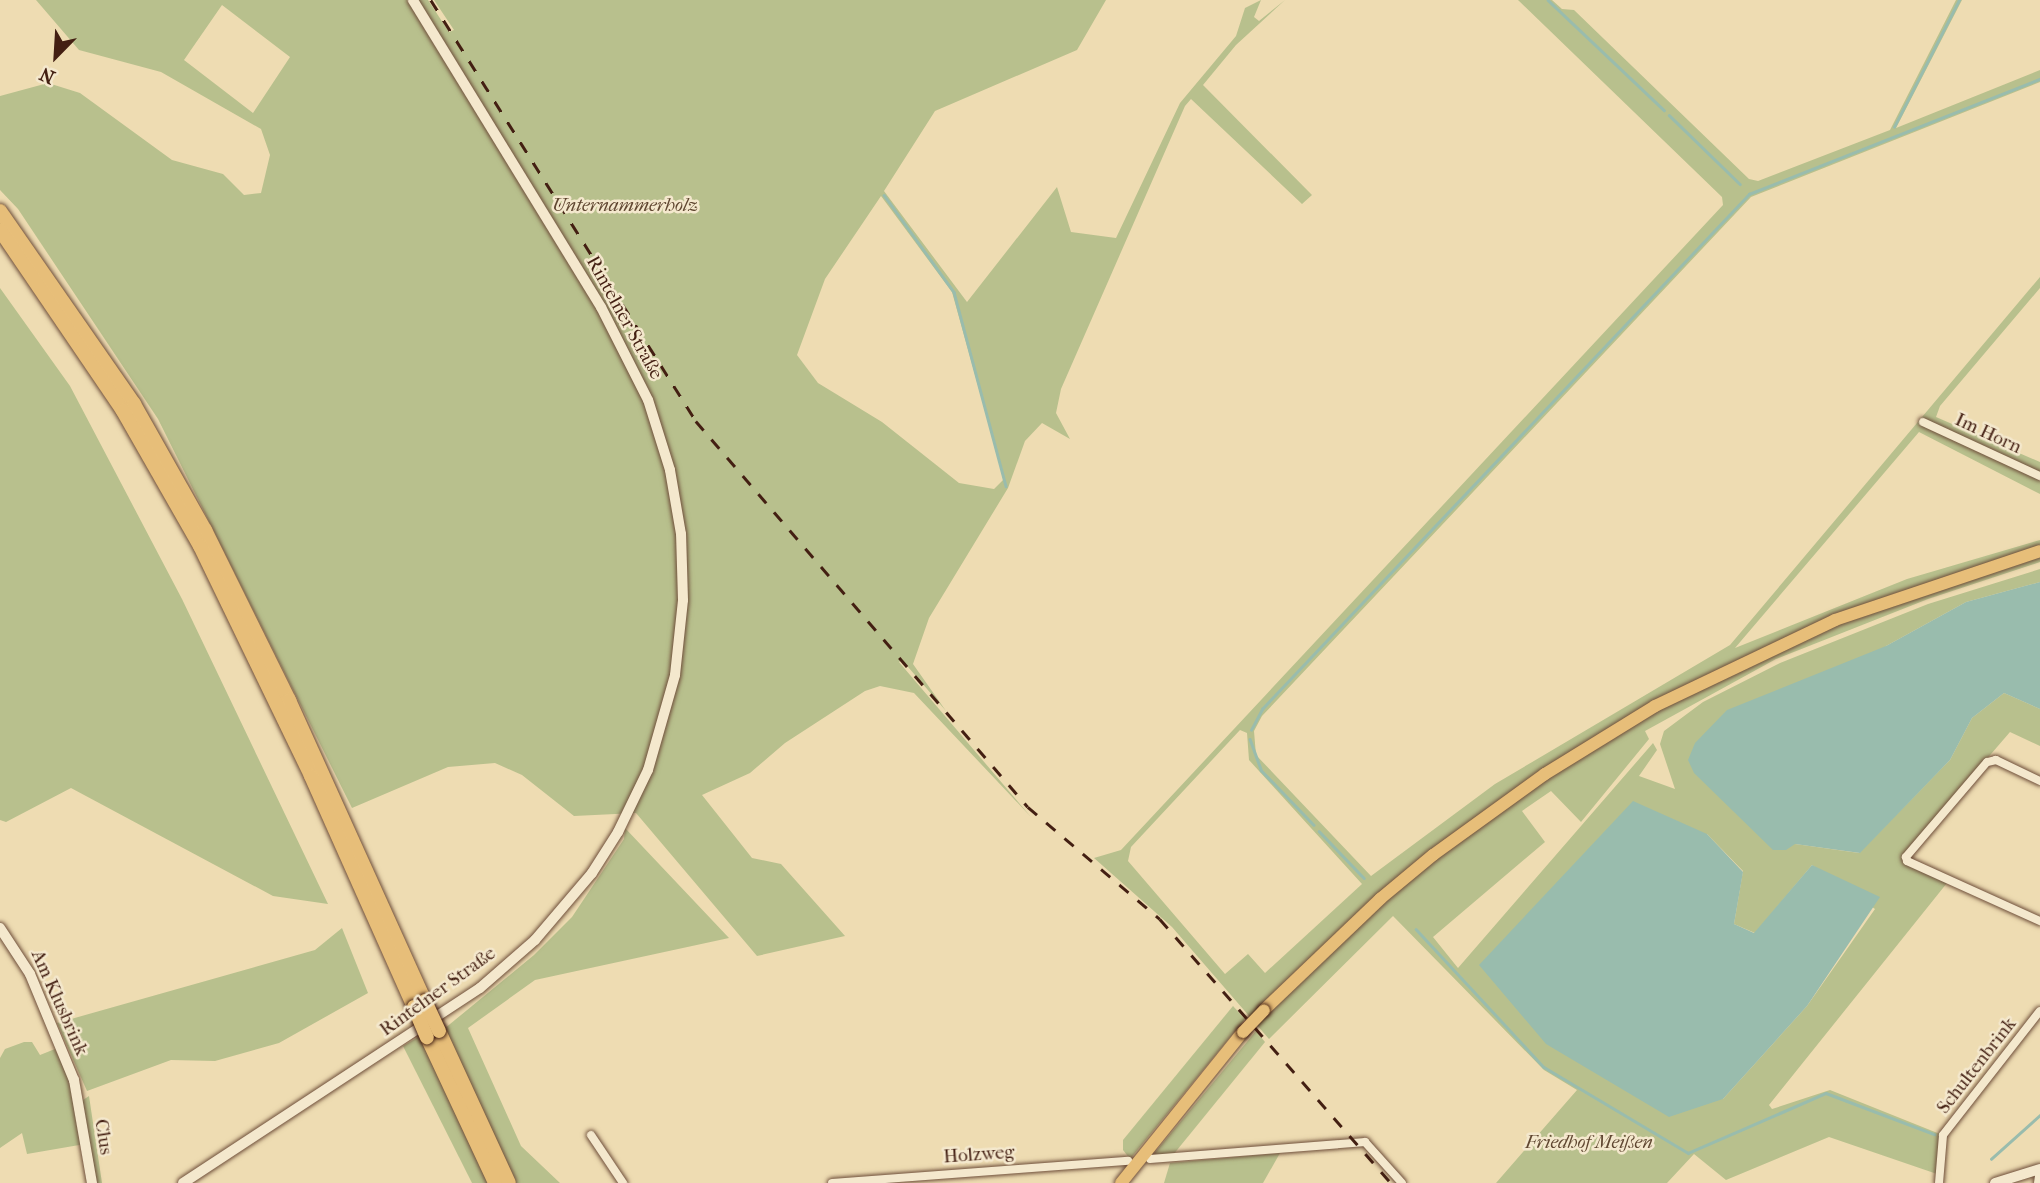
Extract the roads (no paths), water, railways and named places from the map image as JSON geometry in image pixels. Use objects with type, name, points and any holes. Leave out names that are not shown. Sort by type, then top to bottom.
[{"type":"highway","points":[[0,211],[134,404],[205,530],[289,700],[495,1183]]},
{"type":"highway","points":[[0,230],[123,411],[200,547],[420,1004]]},
{"type":"highway","points":[[433,1034],[509,1183]]},
{"type":"main road","name":"Rintelner Straße","points":[[183,1183],[480,988],[535,940],[577,892],[618,832],[651,760],[675,675],[683,600],[681,534],[670,470],[648,400],[601,307],[413,0]]},
{"type":"main road","points":[[1121,1183],[1243,1032],[1264,1010],[1380,899],[1433,855],[1545,774],[1645,713],[1835,620],[2040,551]]},
{"type":"main road","name":"Am Klusbrink","points":[[0,928],[30,974],[78,1096]]},
{"type":"main road","name":"Clus","points":[[78,1096],[92,1183]]},
{"type":"main road","points":[[1995,1183],[2040,1169]]},
{"type":"street","name":"Im Horn","points":[[1923,422],[2040,476]]},
{"type":"street","points":[[2040,781],[1996,760],[1987,762],[1906,857],[1907,861],[2040,921]]},
{"type":"street","name":"Schultenbrink","points":[[1939,1183],[1943,1135],[2040,1011]]},
{"type":"street","points":[[591,1135],[623,1183]]},
{"type":"street","points":[[1150,1158],[1365,1142],[1402,1183]]},
{"type":"street","name":"Holzweg","points":[[832,1183],[1128,1161]]},
{"type":"street","points":[[2038,1183],[2040,1169]]},
{"type":"waterway","points":[[1548,0],[1664,110]]},
{"type":"waterway","points":[[1894,127],[1959,0]]},
{"type":"waterway","points":[[1251,730],[1262,709],[1749,194],[2040,79]]},
{"type":"waterway","points":[[1669,115],[1740,184]]},
{"type":"waterway","points":[[884,195],[954,292],[1006,486]]},
{"type":"waterway","points":[[1250,739],[1261,770],[1314,825]]},
{"type":"waterway","points":[[1319,831],[1364,878]]},
{"type":"waterway","points":[[1416,929],[1544,1067],[1688,1153],[1826,1093],[1934,1134]]},
{"type":"waterway","points":[[1991,1159],[2040,1115]]},
{"type":"railway","points":[[431,0],[696,421],[1028,807],[1160,919],[1391,1183]]},
{"type":"park label","name":"Unternammerholz","points":[[625,206]]},
{"type":"park label","name":"Friedhof Meißen","points":[[1589,1143]]}]
